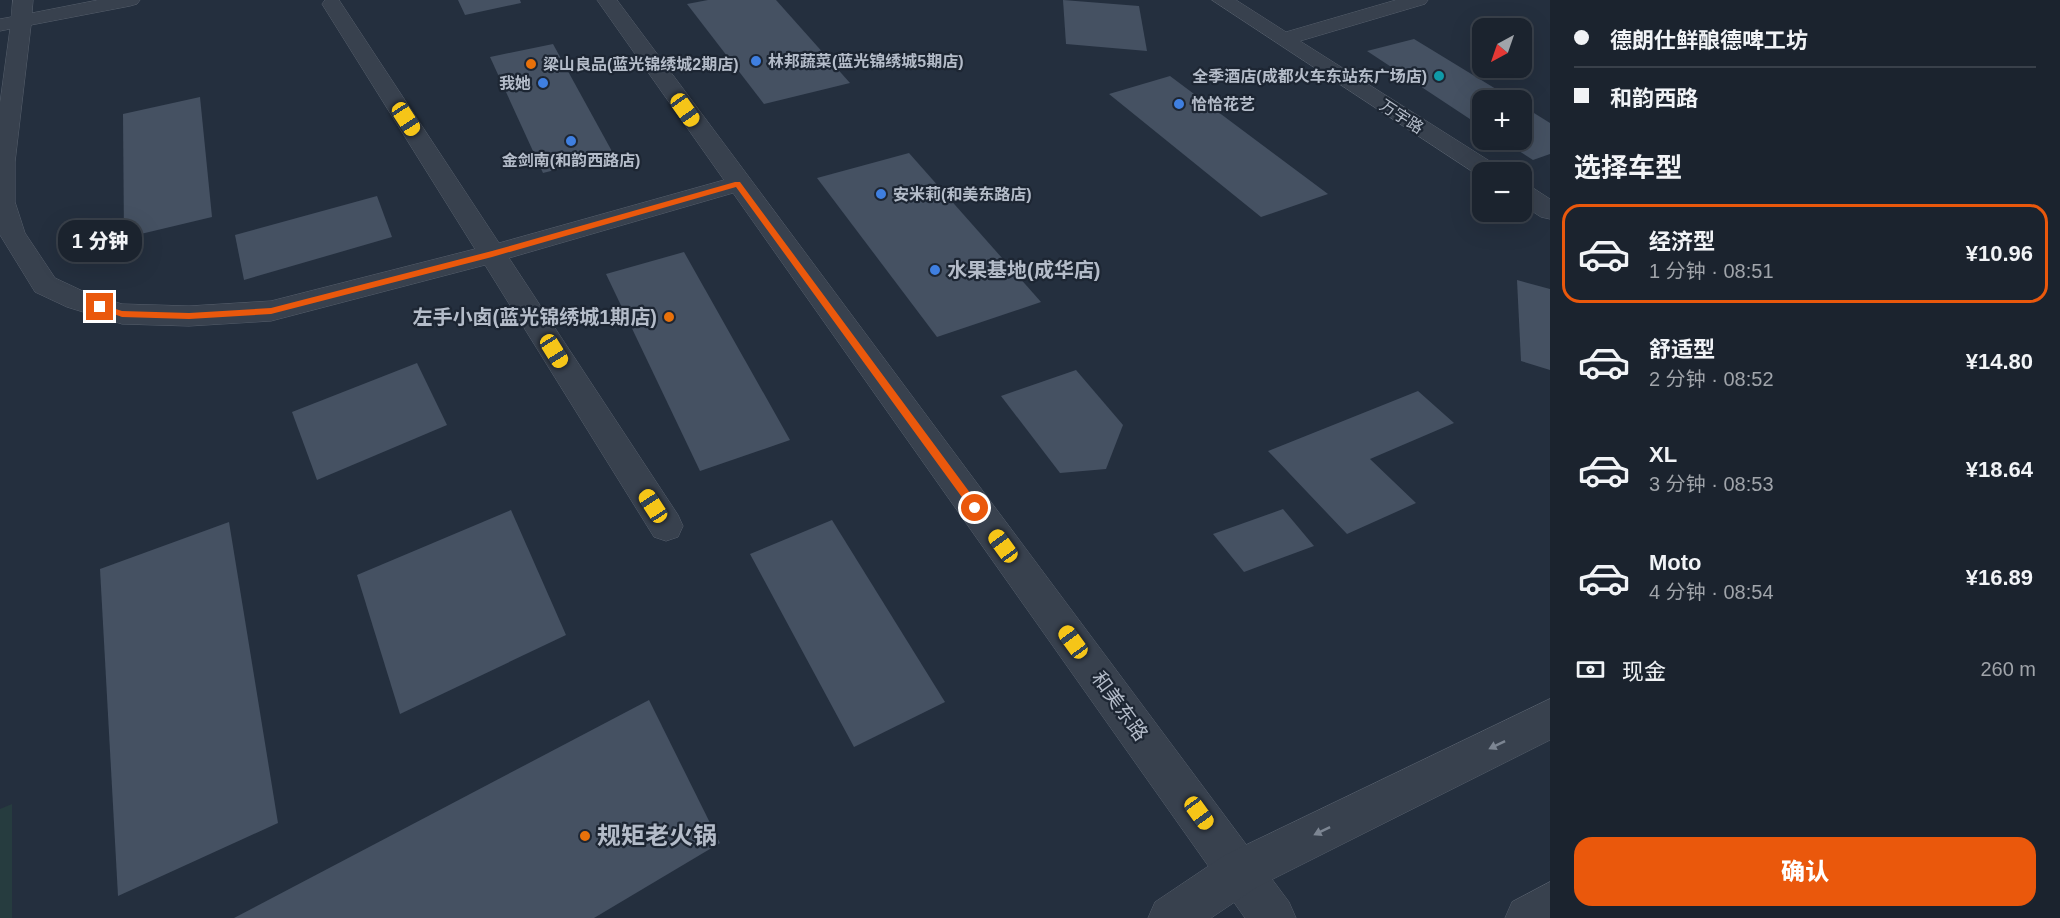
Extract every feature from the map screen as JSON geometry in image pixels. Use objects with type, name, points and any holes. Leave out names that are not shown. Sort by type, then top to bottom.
[{"type":"street","points":[[130,0],[14,15],[3,162],[2,202],[12,233],[45,285],[77,300],[122,314],[189,316],[271,311],[492,254],[738,184]]},
{"type":"street","name":"和美东路","points":[[607,0],[738,184],[1273,918]]},
{"type":"street","name":"万宇路","points":[[1221,0],[1475,162]]},
{"type":"street","points":[[1284,39],[1418,0]]},
{"type":"street","points":[[332,4],[666,526]]},
{"type":"street","points":[[1532,199],[1550,211]]},
{"type":"street","points":[[1171,918],[1240,871],[1550,719]]},
{"type":"street","points":[[1528,918],[1550,905]]},
{"type":"green space","points":[[12,804],[12,918],[0,918],[0,809]]},
{"type":"building","points":[[458,0],[520,0],[521,3],[465,15]]},
{"type":"building","points":[[708,0],[776,0],[850,83],[764,104],[687,4]]},
{"type":"building","points":[[1063,0],[1139,6],[1147,51],[1066,44]]},
{"type":"building","name":"全季酒店(成都火车东站东广场店)","points":[[1414,39],[1472,74],[1472,78],[1478,78],[1498,90],[1472,90],[1472,120],[1367,51]]},
{"type":"building","points":[[553,44],[614,155],[543,173],[490,57]]},
{"type":"building","points":[[1170,76],[1328,194],[1261,217],[1109,94]]},
{"type":"building","points":[[200,97],[212,217],[124,238],[123,114]]},
{"type":"building","points":[[1532,112],[1550,123],[1550,154],[1533,160],[1518,150],[1532,150]]},
{"type":"building","points":[[909,153],[1041,302],[937,337],[817,178]]},
{"type":"building","points":[[377,196],[392,237],[244,280],[235,235]]},
{"type":"building","points":[[684,252],[790,440],[700,471],[606,274]]},
{"type":"building","points":[[1517,280],[1550,289],[1550,370],[1521,361]]},
{"type":"building","points":[[417,363],[447,425],[317,480],[292,412]]},
{"type":"building","points":[[1076,370],[1123,425],[1106,469],[1060,473],[1001,396]]},
{"type":"building","points":[[1418,391],[1454,423],[1370,459],[1416,503],[1347,534],[1268,451]]},
{"type":"building","points":[[1283,509],[1314,546],[1244,572],[1213,534]]},
{"type":"building","points":[[511,510],[566,635],[400,714],[357,575]]},
{"type":"building","points":[[832,520],[945,702],[854,747],[750,554]]},
{"type":"building","points":[[229,522],[278,823],[118,896],[100,569]]},
{"type":"building","points":[[649,700],[720,843],[594,918],[234,918]]},
{"type":"place","name":"林邦蔬菜(蓝光锦绣城5期店)","points":[[756,61]]},
{"type":"place","name":"梁山良品(蓝光锦绣城2期店)","points":[[531,64]]},
{"type":"place","name":"全季酒店(成都火车东站东广场店)","points":[[1439,76]]},
{"type":"place","name":"我她","points":[[543,83]]},
{"type":"place","name":"恰恰花艺","points":[[1179,104]]},
{"type":"place","name":"金剑南(和韵西路店)","points":[[571,141]]},
{"type":"place","name":"安米莉(和美东路店)","points":[[881,194]]},
{"type":"place","name":"水果基地(成华店)","points":[[935,270]]},
{"type":"place","name":"左手小卤(蓝光锦绣城1期店)","points":[[669,317]]},
{"type":"place","name":"规矩老火锅","points":[[585,836]]},
{"type":"route","points":[[100,307],[122,314],[189,316],[271,311],[492,254],[738,184],[975,508]]}]
